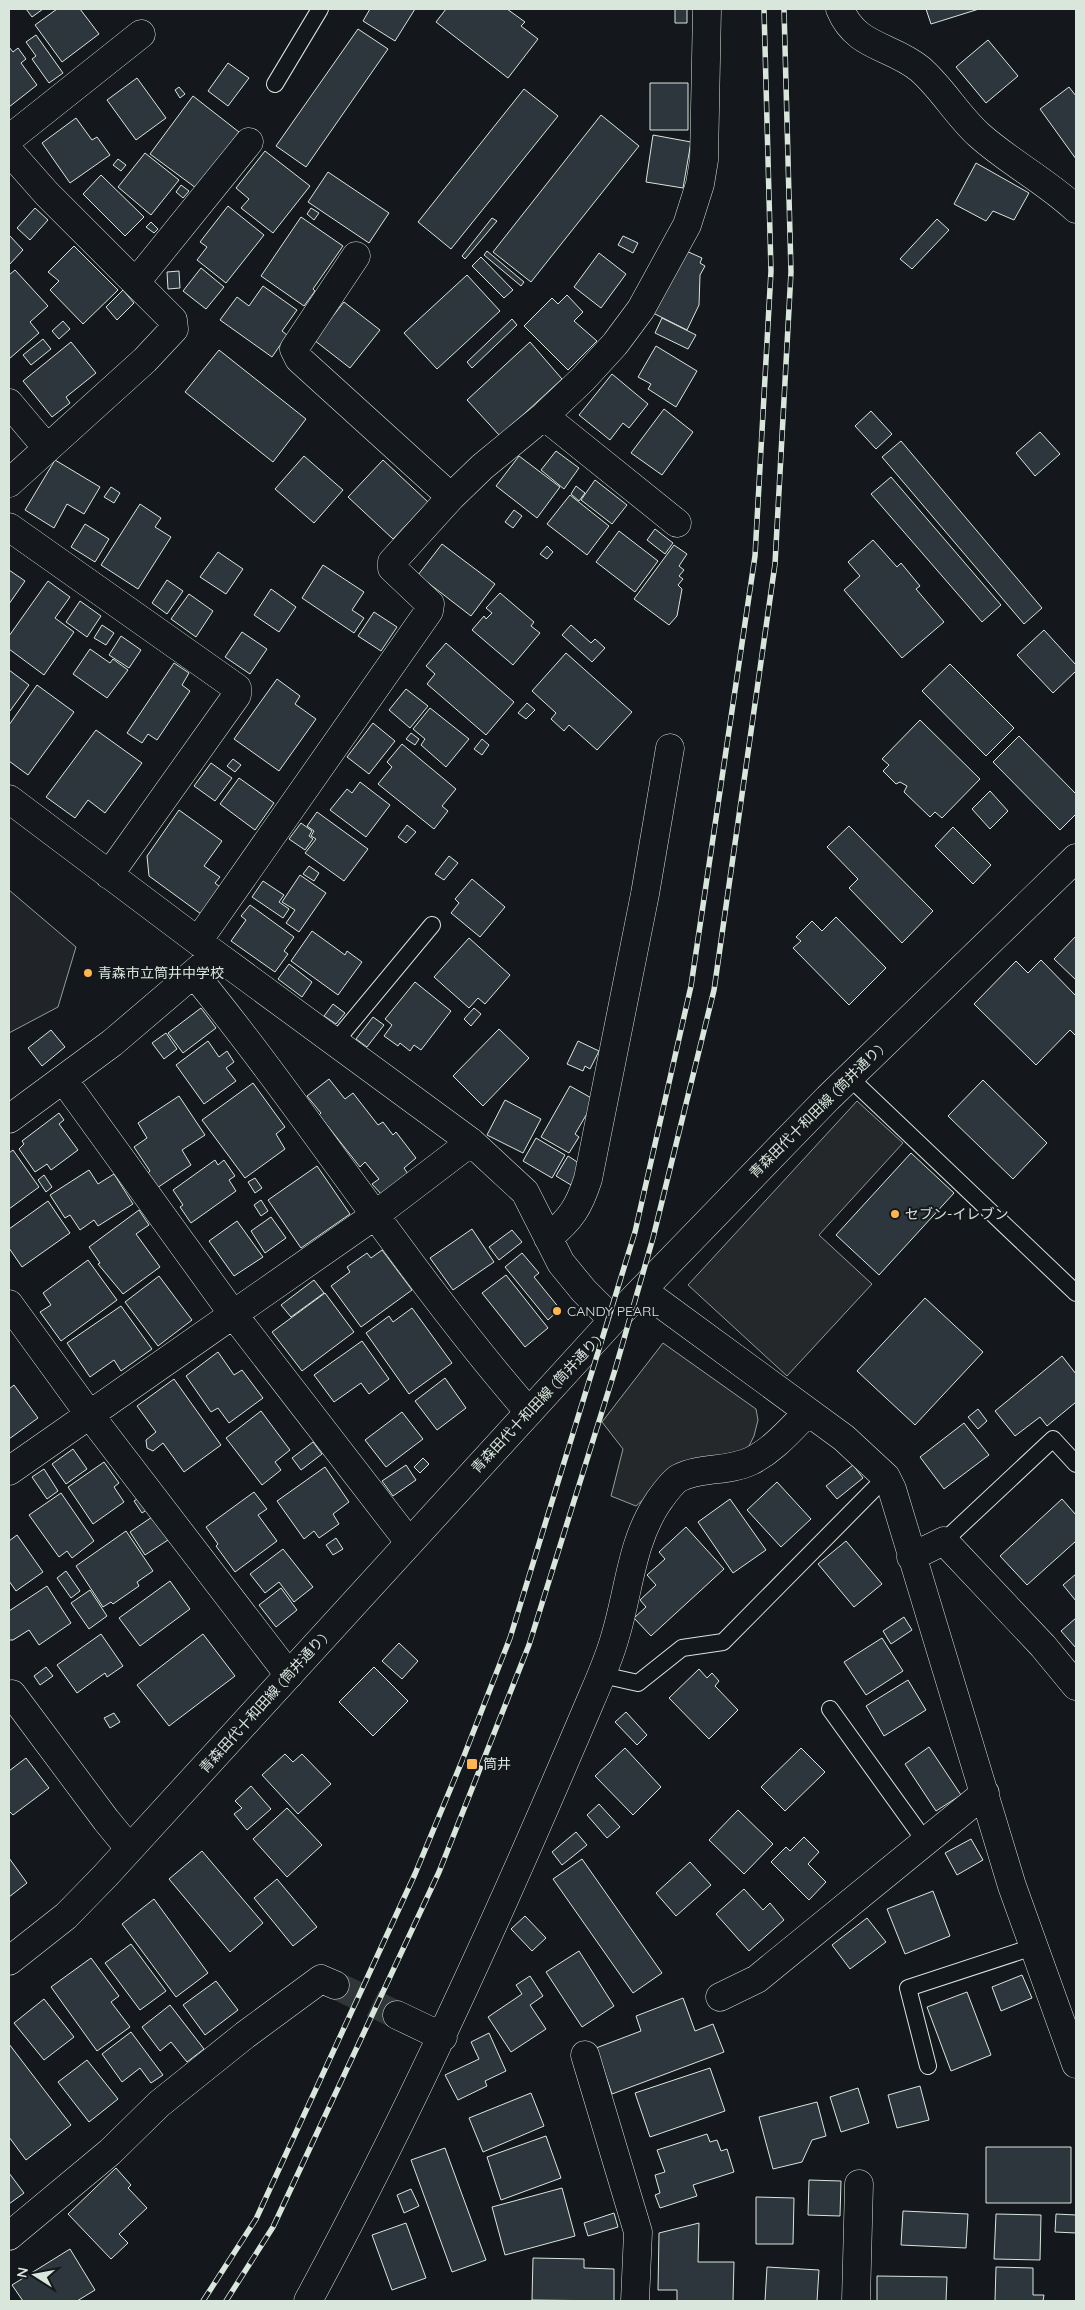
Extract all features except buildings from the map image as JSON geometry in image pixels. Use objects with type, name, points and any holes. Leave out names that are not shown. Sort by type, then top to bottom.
[{"type":"street","points":[[9,1119],[112,1043],[195,974],[206,948],[429,612],[430,604],[392,568],[392,562],[451,497],[482,467],[544,416],[583,379],[615,344],[641,309],[688,225],[700,184],[704,160],[707,9]]},
{"type":"street","points":[[840,9],[850,29],[859,36],[919,68],[952,102],[977,134],[1060,194],[1076,209]]},
{"type":"street","points":[[9,139],[141,34]]},
{"type":"street","points":[[136,282],[249,142]]},
{"type":"street","points":[[9,151],[47,194],[173,320],[174,329],[145,360],[9,483]]},
{"type":"street","points":[[356,256],[294,349],[299,359],[451,497]]},
{"type":"street","points":[[9,403],[47,448]]},
{"type":"street","points":[[544,416],[677,523]]},
{"type":"street","points":[[9,527],[237,688],[237,696],[109,875]]},
{"type":"street","points":[[548,1238],[566,1222],[580,1203],[588,1179],[645,894],[670,748]]},
{"type":"street","points":[[9,799],[206,948],[472,1142],[525,1192],[561,1263],[574,1280],[613,1320]]},
{"type":"street","name":"青森田代十和田線 (筒井通り)","points":[[9,1961],[66,1916],[290,1675],[409,1542],[642,1290],[849,1077],[1076,858]]},
{"type":"street","points":[[195,974],[235,1024],[374,1216],[529,1412]]},
{"type":"street","points":[[63,1078],[233,1314],[409,1542]]},
{"type":"street","points":[[9,1471],[374,1216],[472,1142]]},
{"type":"street","points":[[642,1290],[807,1413],[844,1438],[886,1477],[892,1489],[1012,1886],[1076,2064]]},
{"type":"street","points":[[9,1304],[89,1414],[290,1675]]},
{"type":"street","points":[[308,2301],[443,2037],[602,1675],[615,1638],[644,1527],[658,1501],[678,1478],[701,1472],[726,1470],[770,1450],[807,1413]]},
{"type":"street","points":[[911,1557],[944,1541],[1043,1646],[1076,1686]]},
{"type":"street","points":[[12,1694],[129,1848]]},
{"type":"street","points":[[720,1997],[758,1979],[984,1793]]},
{"type":"street","points":[[9,2236],[110,2152],[159,2104],[245,2035],[321,1979],[334,1985]]},
{"type":"street","points":[[397,2015],[443,2037]]},
{"type":"street","points":[[585,2055],[638,2232],[635,2301]]},
{"type":"street","points":[[856,2301],[859,2184]]},
{"type":"lane","points":[[275,84],[320,9]]},
{"type":"lane","points":[[335,1042],[432,925]]},
{"type":"lane","points":[[849,1077],[1076,1293]]},
{"type":"lane","points":[[944,1541],[1053,1439],[1076,1464]]},
{"type":"lane","points":[[602,1675],[638,1683],[682,1648],[723,1642],[886,1477]]},
{"type":"lane","points":[[830,1709],[925,1842]]},
{"type":"lane","points":[[928,2066],[908,1988],[1034,1947]]},
{"type":"shaded area","points":[[9,890],[76,947],[58,1007],[9,1033]]},
{"type":"shaded area","points":[[857,1101],[903,1143],[819,1235],[872,1284],[787,1376],[688,1285]]},
{"type":"shaded area","points":[[663,1343],[756,1409],[758,1420],[754,1436],[747,1450],[720,1462],[688,1460],[636,1506],[611,1496],[623,1449],[602,1422]]},
{"type":"tunnel","points":[[335,1985],[397,2015]]},
{"type":"railway","points":[[203,2301],[256,2219],[415,1874],[462,1761],[510,1638],[635,1232],[691,986],[755,556],[771,271],[764,9]]},
{"type":"railway","points":[[226,2301],[273,2227],[439,1872],[529,1645],[615,1370],[653,1238],[714,990],[775,564],[791,272],[784,9]]},
{"type":"place","name":"青森市立筒井中学校","points":[[88,973]]},
{"type":"place","name":"セブン-イレブン","points":[[895,1214]]},
{"type":"place","name":"CANDY PEARL","points":[[557,1311]]},
{"type":"place","name":"筒井","points":[[472,1764]]}]
